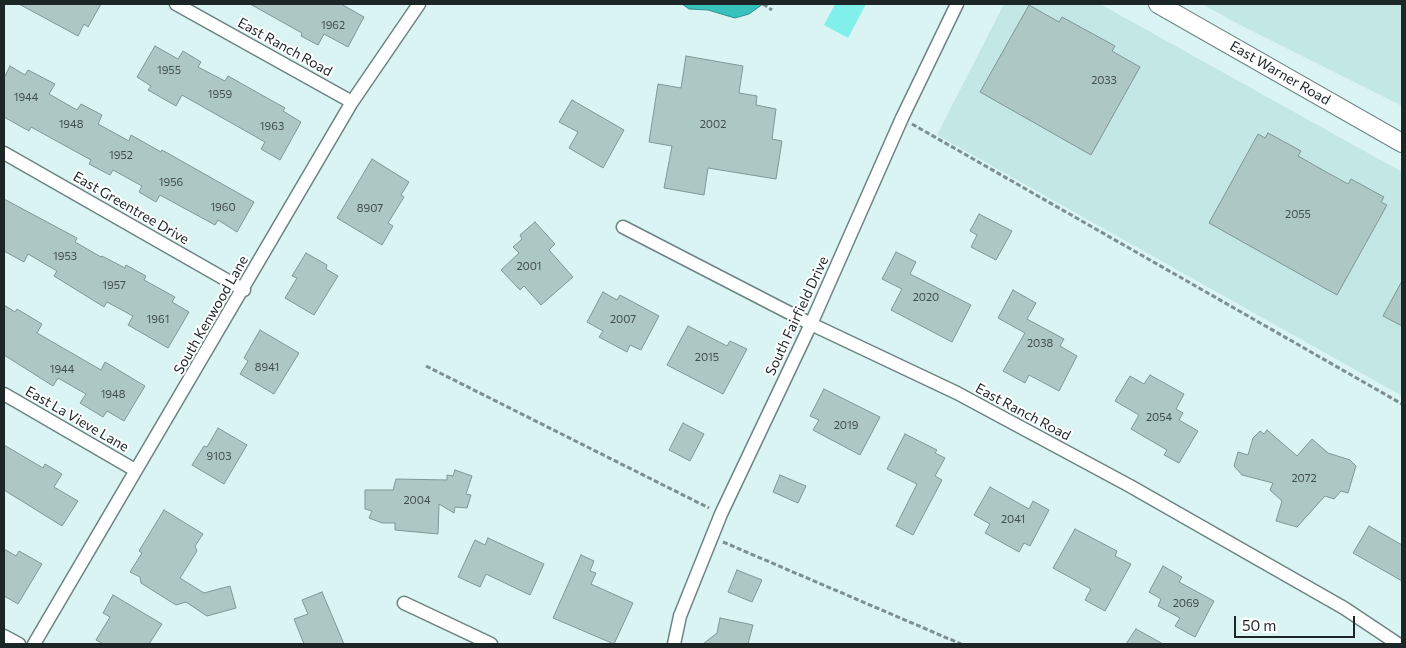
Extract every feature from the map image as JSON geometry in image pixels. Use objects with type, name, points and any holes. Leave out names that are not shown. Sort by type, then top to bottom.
[{"type":"main road","name":"East Warner Road","points":[[1158,4],[1402,143]]},
{"type":"street","name":"East Ranch Road","points":[[176,4],[352,102]]},
{"type":"street","name":"South Kenwood Lane","points":[[34,644],[135,470],[244,290],[352,102],[420,4]]},
{"type":"street","name":"South Fairfield Drive","points":[[674,644],[680,616],[721,514],[811,324],[902,118],[957,4]]},
{"type":"street","name":"East Greentree Drive","points":[[4,153],[244,290]]},
{"type":"street","name":"East Ranch Road","points":[[623,227],[811,324],[957,394],[1130,486],[1344,608],[1398,644]]},
{"type":"street","name":"East La Vieve Lane","points":[[4,394],[135,470]]},
{"type":"street","points":[[404,603],[491,644]]},
{"type":"street","points":[[4,636],[19,644]]},
{"type":"path","points":[[762,4],[772,10]]},
{"type":"path","points":[[902,118],[1402,404]]},
{"type":"path","points":[[426,366],[721,514]]},
{"type":"path","points":[[712,535],[735,548],[961,644]]},
{"type":"shaded area","points":[[682,4],[763,4],[749,14],[735,18],[708,10],[689,9]]},
{"type":"shaded area","points":[[835,4],[866,4],[848,38],[824,25]]},
{"type":"shaded area","points":[[1004,4],[1100,4],[1402,172],[1402,396],[937,135]]},
{"type":"shaded area","points":[[1202,4],[1402,4],[1402,106],[1238,24]]},
{"type":"building","points":[[19,4],[101,4],[88,27],[84,24],[78,36]]},
{"type":"building","points":[[250,4],[341,4],[364,17],[348,47],[324,34],[318,45],[301,36],[302,33]]},
{"type":"building","points":[[1029,5],[1059,22],[1062,17],[1115,46],[1112,51],[1140,67],[1091,155],[980,92]]},
{"type":"building","points":[[155,46],[178,59],[183,51],[201,62],[198,67],[225,81],[228,76],[285,108],[283,111],[301,122],[280,160],[261,149],[265,142],[182,95],[176,106],[148,90],[151,86],[137,77]]},
{"type":"building","points":[[686,56],[743,66],[739,93],[757,96],[756,105],[776,109],[772,139],[782,141],[776,179],[708,168],[704,195],[664,188],[672,146],[649,142],[658,84],[681,88]]},
{"type":"building","points":[[10,66],[25,75],[28,70],[55,84],[49,94],[77,110],[81,104],[102,115],[98,124],[129,141],[131,135],[161,152],[162,150],[254,202],[237,232],[218,220],[215,225],[160,195],[156,202],[139,192],[142,186],[113,170],[110,175],[89,164],[91,160],[31,127],[29,131],[4,117],[4,78]]},
{"type":"building","points":[[572,100],[624,130],[603,168],[569,148],[578,132],[559,122]]},
{"type":"building","points":[[1268,133],[1301,151],[1298,156],[1328,173],[1348,184],[1351,179],[1384,197],[1381,202],[1387,205],[1337,295],[1209,223],[1258,134],[1265,138]]},
{"type":"building","points":[[372,159],[409,182],[401,195],[404,197],[388,223],[393,226],[382,245],[337,218]]},
{"type":"building","points":[[4,199],[77,238],[75,242],[101,257],[125,268],[126,265],[146,276],[144,280],[175,297],[172,302],[189,312],[168,348],[128,325],[133,316],[107,302],[104,307],[54,276],[57,271],[28,254],[24,262],[4,251]]},
{"type":"building","points":[[979,214],[1012,231],[996,260],[971,247],[977,235],[970,231]]},
{"type":"building","points":[[535,222],[555,244],[549,250],[573,277],[541,305],[524,286],[520,290],[501,270],[519,253],[513,247],[522,239],[520,235]]},
{"type":"building","points":[[896,252],[916,262],[910,274],[971,305],[952,342],[891,310],[902,289],[882,279]]},
{"type":"building","points":[[306,253],[327,265],[326,269],[338,276],[314,315],[285,298],[297,278],[292,276]]},
{"type":"building","points":[[1402,281],[1402,326],[1383,316]]},
{"type":"building","points":[[1013,290],[1036,303],[1027,319],[1064,339],[1060,346],[1077,356],[1059,391],[1029,375],[1025,383],[1003,371],[1025,333],[998,318]]},
{"type":"building","points":[[603,292],[617,300],[620,295],[659,316],[641,350],[630,345],[627,352],[599,337],[603,331],[587,322]]},
{"type":"building","points":[[4,305],[15,312],[17,309],[42,324],[37,333],[101,370],[105,362],[145,386],[124,421],[107,411],[103,417],[80,403],[86,394],[58,378],[53,386],[4,355]]},
{"type":"building","points":[[688,326],[727,346],[730,341],[747,349],[723,394],[667,365]]},
{"type":"building","points":[[260,330],[299,353],[274,394],[240,374],[248,361],[244,358]]},
{"type":"building","points":[[1150,375],[1184,394],[1176,409],[1183,413],[1179,420],[1198,431],[1179,463],[1164,455],[1167,450],[1131,429],[1139,415],[1115,401],[1130,376],[1144,384]]},
{"type":"building","points":[[824,389],[880,417],[860,455],[813,430],[819,420],[810,416]]},
{"type":"building","points":[[683,423],[704,434],[690,461],[669,450]]},
{"type":"building","points":[[218,428],[247,445],[224,484],[192,465],[204,446],[207,447]]},
{"type":"building","points":[[1267,430],[1297,456],[1312,439],[1328,453],[1350,460],[1356,466],[1348,493],[1341,491],[1334,499],[1325,496],[1297,527],[1276,521],[1282,501],[1270,490],[1273,483],[1242,475],[1234,466],[1238,452],[1248,455],[1253,438],[1260,431],[1264,434]]},
{"type":"building","points":[[905,434],[937,450],[935,453],[945,458],[935,476],[942,480],[913,535],[896,526],[917,484],[887,469]]},
{"type":"building","points":[[4,445],[43,468],[45,464],[62,474],[54,487],[78,501],[62,526],[4,490]]},
{"type":"building","points":[[455,470],[472,476],[466,494],[471,495],[467,508],[455,507],[454,513],[439,504],[438,534],[395,530],[395,523],[382,523],[369,518],[372,511],[365,509],[365,490],[393,490],[396,479],[447,480],[447,475],[453,476]]},
{"type":"building","points":[[780,475],[806,486],[798,503],[773,492]]},
{"type":"building","points":[[990,487],[1029,509],[1033,501],[1049,510],[1030,546],[1024,543],[1019,552],[985,533],[990,524],[974,515]]},
{"type":"building","points":[[164,510],[203,534],[195,546],[197,551],[180,578],[204,593],[230,586],[236,608],[207,616],[186,602],[176,605],[141,583],[140,577],[130,572],[142,553],[139,551]]},
{"type":"building","points":[[1369,526],[1402,545],[1402,581],[1353,553]]},
{"type":"building","points":[[1075,529],[1117,551],[1115,556],[1131,564],[1105,611],[1085,600],[1091,589],[1053,568]]},
{"type":"building","points":[[488,538],[544,564],[530,595],[486,574],[480,587],[458,577],[475,540],[485,545]]},
{"type":"building","points":[[4,549],[16,556],[19,551],[42,564],[18,604],[4,596]]},
{"type":"building","points":[[581,555],[594,561],[590,571],[596,573],[591,584],[633,603],[614,644],[553,618]]},
{"type":"building","points":[[1163,566],[1182,577],[1179,582],[1214,601],[1195,637],[1175,626],[1180,618],[1158,606],[1161,599],[1149,592]]},
{"type":"building","points":[[737,570],[762,580],[752,602],[728,592]]},
{"type":"building","points":[[322,592],[344,644],[304,644],[294,619],[308,614],[302,600]]},
{"type":"building","points":[[113,595],[162,624],[149,644],[103,644],[96,640],[110,617],[103,613]]},
{"type":"building","points":[[720,618],[753,625],[748,644],[703,644],[717,633]]},
{"type":"building","points":[[1136,629],[1163,644],[1126,644]]}]
